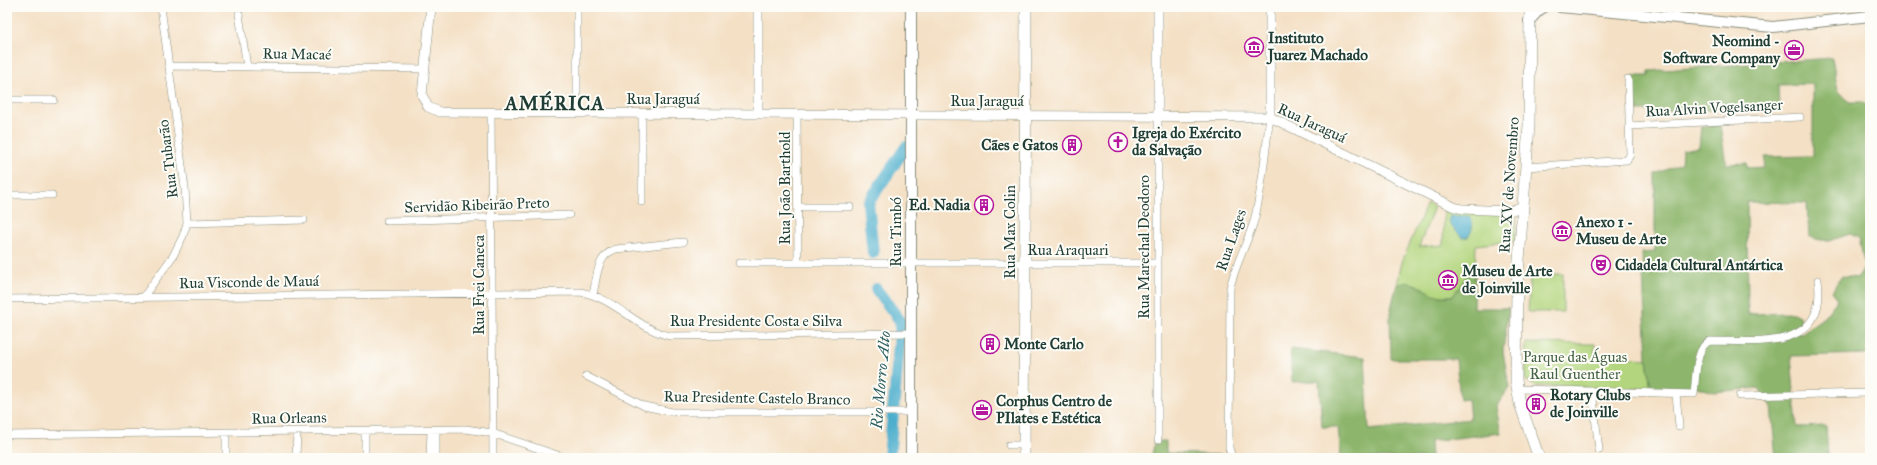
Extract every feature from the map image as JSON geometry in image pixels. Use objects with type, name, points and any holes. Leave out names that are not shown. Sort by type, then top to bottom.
[{"type":"main road","name":"Rua Timbó","points":[[911,7],[911,263],[906,412],[911,458]]},
{"type":"main road","name":"Rua Max Colin","points":[[1024,458],[1026,7]]},
{"type":"main road","name":"Rua XV de Novembro","points":[[1530,7],[1529,118],[1524,206],[1517,287],[1517,389],[1539,458]]},
{"type":"main road","points":[[1529,21],[1539,10],[1544,7]]},
{"type":"main road","points":[[1560,7],[1773,27],[1870,16]]},
{"type":"street","name":"Rua Tubarão","points":[[144,296],[173,256],[183,236],[187,223],[185,188],[161,7]]},
{"type":"street","points":[[425,69],[431,7]]},
{"type":"street","points":[[577,7],[577,113]]},
{"type":"street","points":[[758,7],[758,114]]},
{"type":"street","name":"Rua Marechal Deodoro","points":[[1158,7],[1158,440]]},
{"type":"street","name":"Rua Lages","points":[[1232,458],[1229,448],[1230,288],[1232,276],[1249,238],[1254,219],[1270,117],[1270,7]]},
{"type":"street","points":[[239,14],[247,67]]},
{"type":"street","name":"Rua Macaé","points":[[169,66],[425,69]]},
{"type":"street","name":"Rua Jaraguá","points":[[425,69],[422,95],[428,107],[440,112],[1270,117],[1454,207],[1462,209],[1510,211],[1524,206]]},
{"type":"street","points":[[1526,167],[1627,160],[1630,155],[1628,79]]},
{"type":"street","points":[[7,100],[54,100]]},
{"type":"street","name":"Rua Frei Caneca","points":[[491,112],[492,458]]},
{"type":"street","points":[[642,113],[642,202]]},
{"type":"street","name":"Rua João Barthold","points":[[797,114],[798,263]]},
{"type":"street","name":"Rua Alvin Vogelsanger","points":[[1629,126],[1800,117]]},
{"type":"street","points":[[7,195],[52,195]]},
{"type":"street","points":[[798,208],[850,207]]},
{"type":"street","name":"Servidão Ribeirão Preto","points":[[387,221],[569,215]]},
{"type":"street","points":[[187,223],[304,220]]},
{"type":"street","points":[[593,294],[599,264],[609,251],[682,242]]},
{"type":"street","name":"Rua Araquari","points":[[739,263],[1158,263]]},
{"type":"street","points":[[1517,389],[1694,394],[1699,354],[1701,347],[1705,343],[1710,341],[1779,339],[1794,336],[1805,328],[1817,311],[1820,300],[1818,280]]},
{"type":"street","name":"Rua Presidente Costa e Silva","points":[[492,292],[580,292],[593,294],[656,332],[670,336],[908,333]]},
{"type":"street","name":"Rua Visconde de Mauá","points":[[7,299],[492,292]]},
{"type":"street","name":"Rua Presidente Castelo Branco","points":[[586,376],[644,406],[672,412],[906,412]]},
{"type":"street","points":[[1592,391],[1599,450]]},
{"type":"street","points":[[1676,394],[1679,426]]},
{"type":"street","points":[[1740,396],[1870,394]]},
{"type":"street","name":"Rua Orleans","points":[[7,435],[466,429],[492,433],[566,458]]},
{"type":"street","points":[[430,458],[434,430]]},
{"type":"street","points":[[434,430],[436,458]]},
{"type":"street","points":[[296,431],[296,458]]},
{"type":"street","points":[[365,431],[365,458]]},
{"type":"street","points":[[226,432],[226,458]]},
{"type":"street","points":[[1009,445],[1024,444]]},
{"type":"green space","points":[[1832,58],[1838,90],[1849,102],[1864,102],[1870,116],[1870,354],[1791,356],[1797,427],[1826,426],[1828,456],[1848,458],[1776,458],[1771,407],[1759,388],[1714,392],[1697,387],[1651,389],[1647,359],[1642,253],[1655,252],[1655,174],[1681,164],[1682,150],[1699,147],[1701,126],[1720,125],[1726,164],[1747,163],[1748,168],[1764,167],[1765,157],[1813,156],[1813,84],[1778,85],[1779,109],[1637,111],[1634,107],[1633,76],[1649,76],[1649,71]],"holes":[[[1747,202],[1807,203],[1809,236],[1820,240],[1830,240],[1850,234],[1859,238],[1865,267],[1857,278],[1842,276],[1832,291],[1838,299],[1824,317],[1799,335],[1798,329],[1801,322],[1799,316],[1793,313],[1748,314]]]},
{"type":"green space","points":[[1427,203],[1434,207],[1419,247],[1443,245],[1444,211],[1512,214],[1516,218],[1515,241],[1476,245],[1474,295],[1394,298],[1402,262]]},
{"type":"green space","points":[[1475,272],[1474,308],[1509,308],[1503,351],[1509,388],[1496,407],[1501,433],[1430,441],[1431,458],[1341,458],[1338,427],[1322,427],[1319,381],[1292,382],[1290,349],[1365,357],[1369,430],[1470,419],[1468,399],[1460,400],[1456,359],[1391,359],[1390,313],[1396,287],[1401,284],[1411,283],[1439,296],[1453,296],[1468,274]]},
{"type":"green space","points":[[1563,274],[1563,312],[1528,312],[1530,275]]},
{"type":"green space","name":"Parque das Águas Raul Guenther","points":[[1526,343],[1595,344],[1595,355],[1647,359],[1651,389],[1535,386],[1525,380]]},
{"type":"green space","points":[[1155,441],[1166,441],[1166,453],[1224,455],[1224,458],[1151,458]]},
{"type":"water","points":[[1452,216],[1467,216],[1471,218],[1472,228],[1468,237],[1463,238],[1450,225],[1449,218]]},
{"type":"waterway","name":"Rio Morro Alto","points":[[873,253],[868,203],[906,147]]},
{"type":"waterway","name":"Rio Morro Alto","points":[[876,289],[901,322],[889,458]]},
{"type":"place","name":"Instituto Juarez Machado","points":[[1254,47]]},
{"type":"place","name":"Neomind - Software Company","points":[[1794,50]]},
{"type":"place","name":"Igreja do Exército da Salvação","points":[[1118,142]]},
{"type":"place","name":"Cães e Gatos","points":[[1072,145]]},
{"type":"place","name":"Ed. Nadia","points":[[984,205]]},
{"type":"place","name":"Anexo 1 - Museu de Arte","points":[[1562,231]]},
{"type":"place","name":"Cidadela Cultural Antártica","points":[[1601,265]]},
{"type":"place","name":"Museu de Arte de Joinville","points":[[1448,280]]},
{"type":"place","name":"Monte Carlo","points":[[990,344]]},
{"type":"place","name":"Rotary Clubs de Joinville","points":[[1536,404]]},
{"type":"place","name":"Corphus Centro de PIlates e Estética","points":[[982,410]]},
{"type":"district","name":"AMÉRICA","points":[[555,103]]}]
